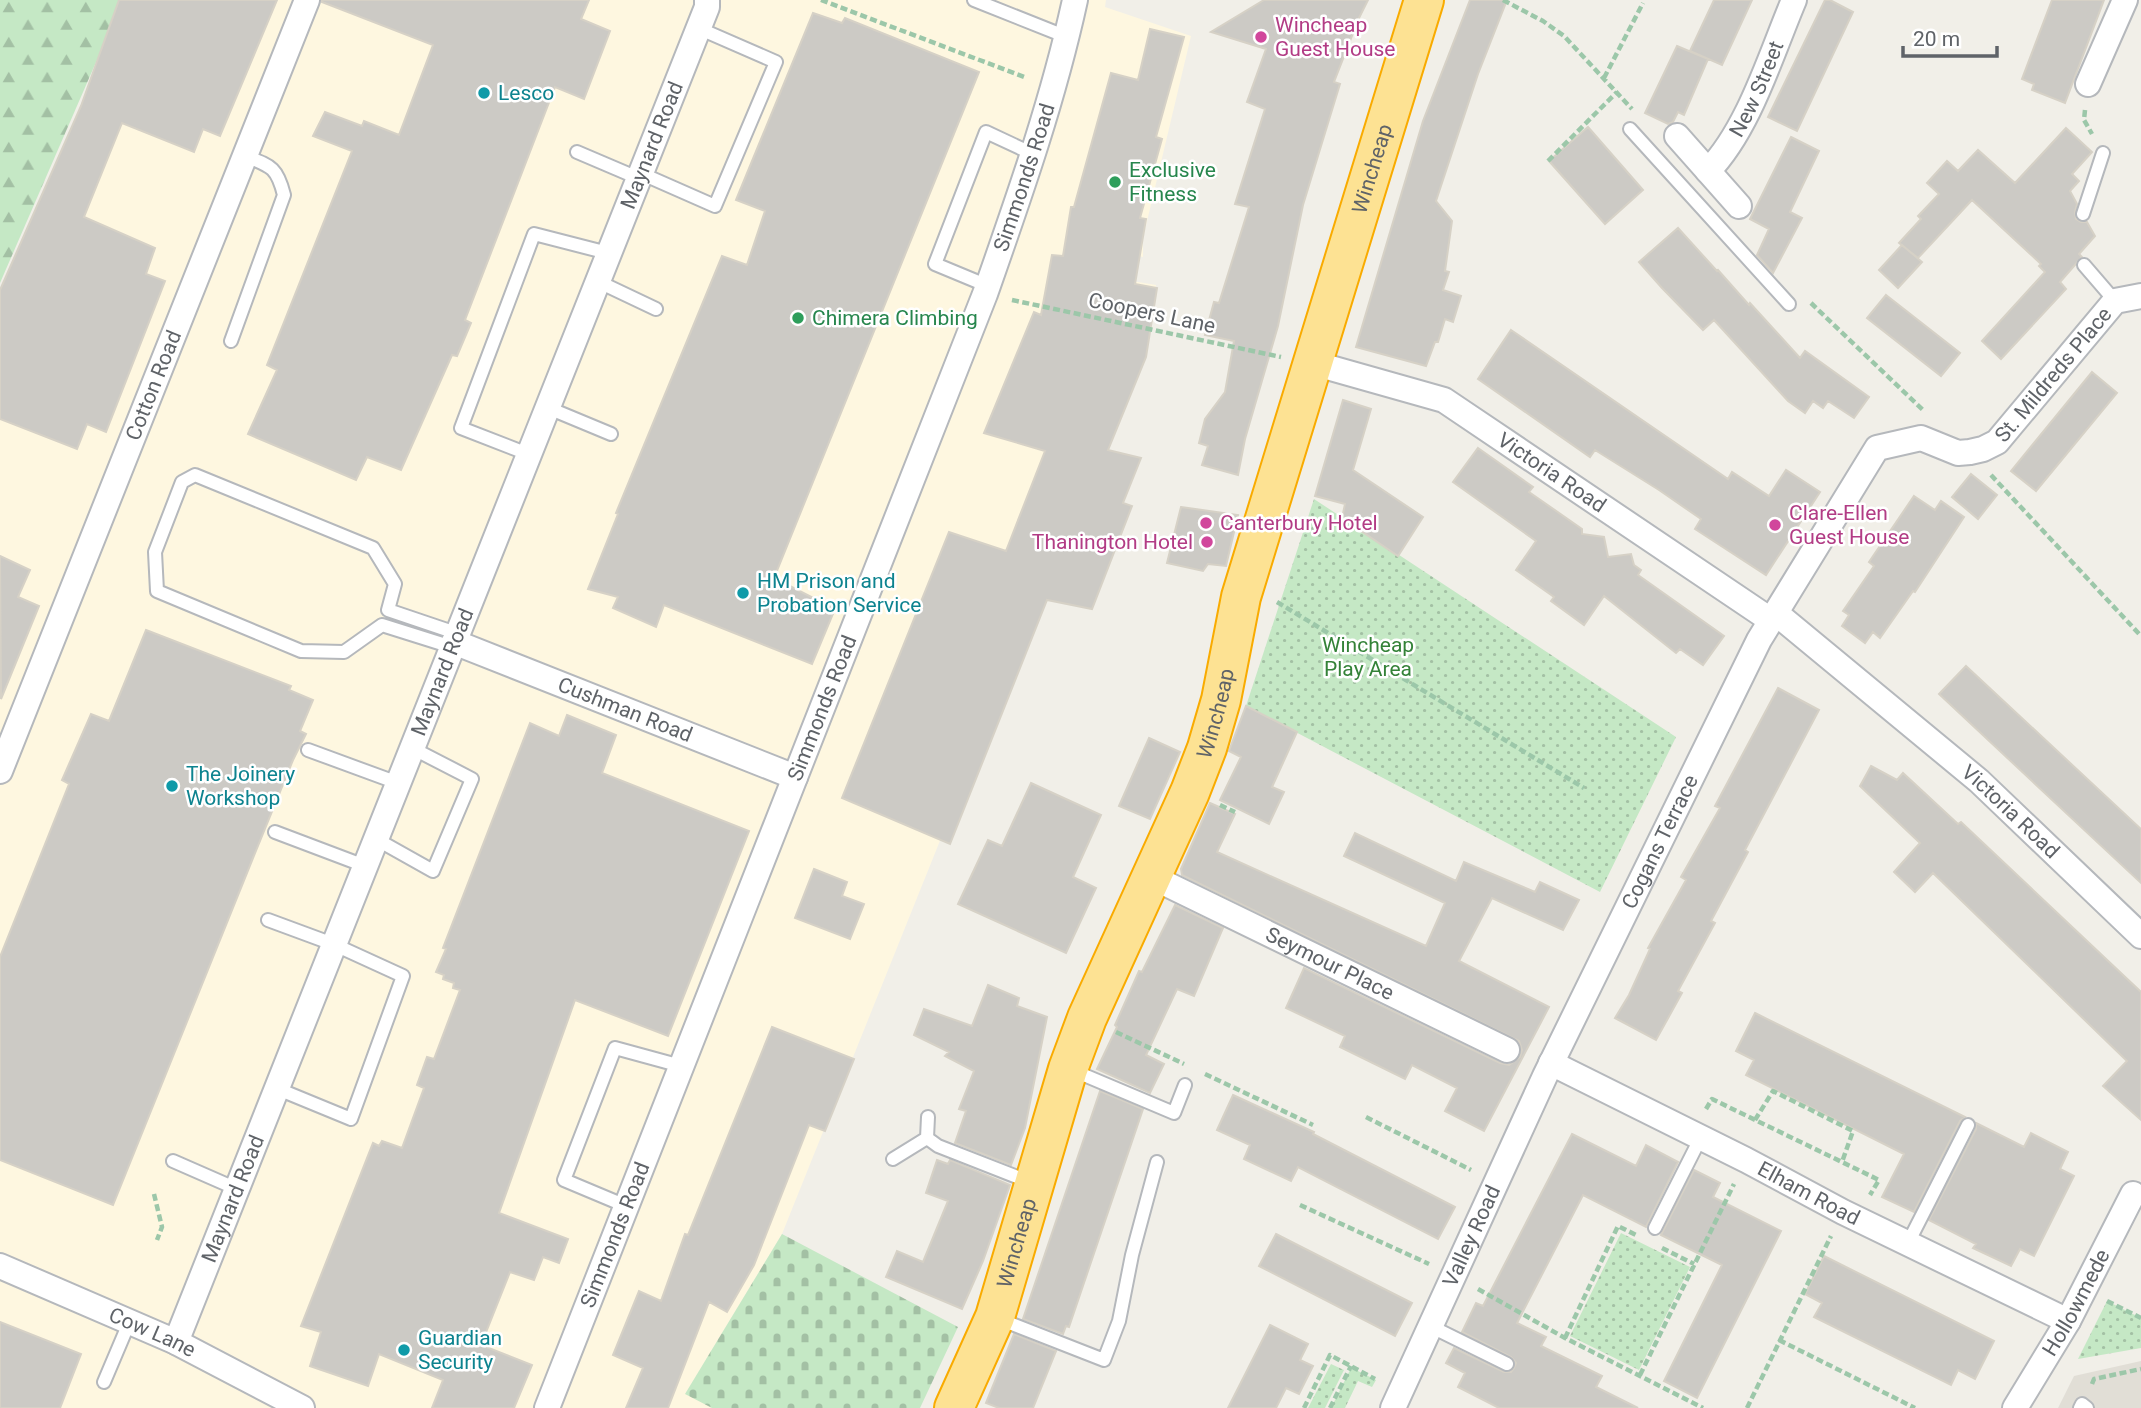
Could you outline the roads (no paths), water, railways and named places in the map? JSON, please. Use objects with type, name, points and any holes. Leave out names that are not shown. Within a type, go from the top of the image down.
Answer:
[{"type":"highway","name":"Wincheap","points":[[954,1408],[995,1317],[1068,1069],[1087,1018],[1190,792],[1207,748],[1221,700],[1241,597],[1424,0]]},
{"type":"street","name":"Cotton Road","points":[[0,771],[307,0]]},
{"type":"street","name":"Maynard Road","points":[[176,1342],[707,7],[707,0]]},
{"type":"street","name":"Simmonds Road","points":[[547,1408],[986,290],[1033,154],[1075,0]]},
{"type":"street","name":"New Street","points":[[1708,171],[1724,155],[1746,114],[1794,0]]},
{"type":"street","points":[[2088,84],[2125,0]]},
{"type":"street","points":[[1677,135],[1739,206]]},
{"type":"street","name":"St. Mildreds Place","points":[[1774,617],[1877,448],[1921,438],[1958,453],[1983,449],[1997,442],[2115,301],[2141,296]]},
{"type":"street","name":"Victoria Road","points":[[1313,363],[1444,400],[1774,617],[1979,781],[2141,936]]},
{"type":"street","name":"Cogans Terrace","points":[[1551,1063],[1753,652],[1774,617]]},
{"type":"street","name":"Cushman Road","points":[[454,641],[795,777]]},
{"type":"street","name":"Seymour Place","points":[[1150,876],[1507,1050]]},
{"type":"street","name":"Elham Road","points":[[1551,1063],[1850,1215],[2068,1321]]},
{"type":"street","name":"Valley Road","points":[[1397,1400],[1551,1063]]},
{"type":"street","name":"Hollowmede","points":[[2015,1408],[2068,1321],[2133,1194]]},
{"type":"street","name":"Cow Lane","points":[[0,1266],[176,1342],[302,1408]]},
{"type":"lane","points":[[974,0],[1067,37]]},
{"type":"lane","points":[[577,152],[715,206],[776,62],[698,28]]},
{"type":"lane","points":[[1630,129],[1789,304]]},
{"type":"lane","points":[[986,290],[935,264],[986,132],[1033,154]]},
{"type":"lane","points":[[2083,214],[2103,153]]},
{"type":"lane","points":[[231,341],[284,195],[279,175],[269,165],[245,156]]},
{"type":"lane","points":[[1688,191],[1708,171]]},
{"type":"lane","points":[[528,454],[461,428],[534,234],[608,253]]},
{"type":"lane","points":[[2084,265],[2115,301]]},
{"type":"lane","points":[[597,281],[656,309]]},
{"type":"lane","points":[[546,407],[611,434]]},
{"type":"lane","points":[[195,475],[373,548],[395,584],[388,610],[432,624],[454,641],[382,625],[344,652],[301,651],[157,591],[155,552],[182,482],[195,475]]},
{"type":"lane","points":[[376,839],[433,871],[472,779],[412,748]]},
{"type":"lane","points":[[308,750],[398,783]]},
{"type":"lane","points":[[275,832],[366,866]]},
{"type":"lane","points":[[268,919],[404,975],[351,1118],[278,1089]]},
{"type":"lane","points":[[626,1206],[564,1180],[615,1048],[681,1066]]},
{"type":"lane","points":[[1068,1069],[1174,1113],[1185,1085]]},
{"type":"lane","points":[[927,1138],[928,1118]]},
{"type":"lane","points":[[1908,1243],[1968,1125]]},
{"type":"lane","points":[[1655,1228],[1697,1137]]},
{"type":"lane","points":[[927,1138],[938,1146],[1035,1184]]},
{"type":"lane","points":[[893,1158],[927,1138]]},
{"type":"lane","points":[[173,1161],[237,1189]]},
{"type":"lane","points":[[995,1317],[1104,1360],[1119,1321],[1132,1255],[1157,1162]]},
{"type":"lane","points":[[104,1382],[129,1323]]},
{"type":"lane","points":[[1432,1327],[1507,1364]]},
{"type":"place","name":"Wincheap Guest House","points":[[1261,37]]},
{"type":"place","name":"Lesco","points":[[484,93]]},
{"type":"place","name":"Exclusive Fitness","points":[[1115,182]]},
{"type":"place","name":"Chimera Climbing","points":[[798,318]]},
{"type":"place","name":"Canterbury Hotel","points":[[1206,523]]},
{"type":"place","name":"Clare-Ellen Guest House","points":[[1775,525]]},
{"type":"place","name":"Thanington Hotel","points":[[1207,542]]},
{"type":"place","name":"HM Prison and Probation Service","points":[[743,593]]},
{"type":"place","name":"The Joinery Workshop","points":[[172,786]]},
{"type":"place","name":"Guardian Security","points":[[404,1350]]},
{"type":"park label","name":"Wincheap Play Area","points":[[1368,657]]}]
